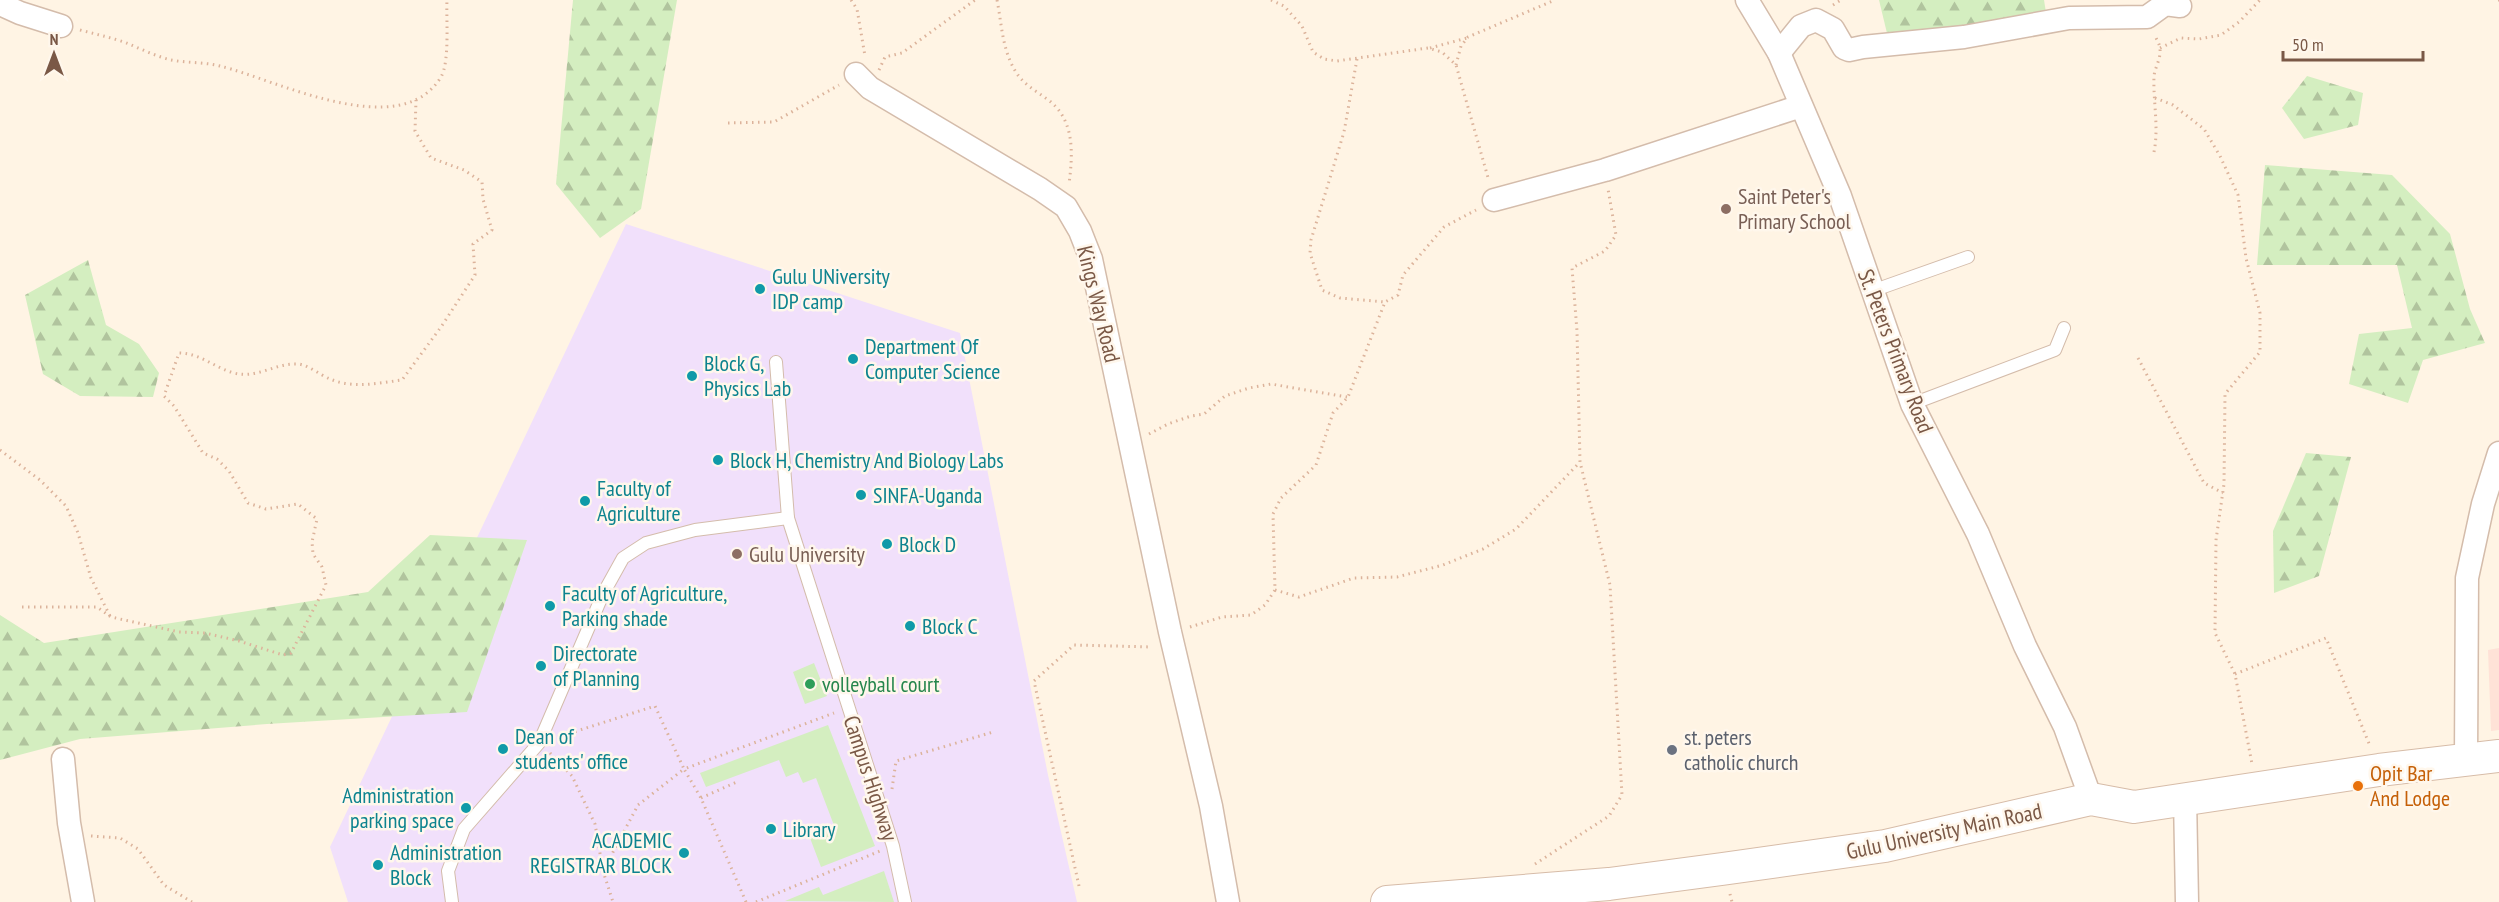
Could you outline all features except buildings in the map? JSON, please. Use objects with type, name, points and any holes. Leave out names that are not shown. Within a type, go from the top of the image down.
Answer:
[{"type":"street","name":"St. Peters Primary Road","points":[[1748,0],[1779,53],[1840,196],[1912,404],[1978,534],[2025,646],[2065,727],[2091,799]]},
{"type":"street","points":[[0,3],[20,13],[61,26]]},
{"type":"street","points":[[1779,53],[1801,26],[1816,20],[1833,29],[1844,48],[1849,50],[1964,37],[2069,18],[2147,17],[2165,4],[2180,6]]},
{"type":"street","name":"Kings Way Road","points":[[863,81],[1040,189],[1066,207],[1080,231],[1091,259],[1210,806],[1228,902]]},
{"type":"street","points":[[1494,200],[1605,170],[1801,106]]},
{"type":"street","points":[[2466,758],[2467,578],[2483,504],[2499,453]]},
{"type":"street","name":"Gulu University Main Road","points":[[1407,901],[1609,884],[1885,846],[2091,799],[2134,807],[2185,797],[2466,758],[2499,756]]},
{"type":"street","points":[[63,759],[71,834],[83,902]]},
{"type":"street","points":[[2185,797],[2187,902]]},
{"type":"lane","points":[[1872,291],[1968,257]]},
{"type":"lane","points":[[1912,404],[2055,350],[2064,328]]},
{"type":"lane","name":"Campus Highway","points":[[776,362],[788,518],[893,846],[905,902]]},
{"type":"lane","points":[[452,902],[448,871],[464,829],[540,743],[603,594],[623,558],[646,543],[695,530],[788,518]]},
{"type":"path","points":[[61,26],[102,35],[170,60],[218,66],[341,104],[364,107],[416,100],[429,91],[442,75],[446,57],[447,0]]},
{"type":"path","points":[[851,0],[857,9],[863,81]]},
{"type":"path","points":[[728,123],[774,122],[816,100],[863,81],[885,57],[902,53],[975,0]]},
{"type":"path","points":[[997,0],[1002,37],[1008,57],[1017,73],[1025,83],[1060,110],[1066,120],[1071,165],[1066,207]]},
{"type":"path","points":[[1271,0],[1284,6],[1302,26],[1313,52],[1324,59],[1337,62],[1428,48],[1468,37],[1555,0]]},
{"type":"path","points":[[2160,48],[2181,38],[2199,39],[2221,35],[2246,16],[2260,0]]},
{"type":"path","points":[[2147,17],[2160,48],[2154,74],[2157,134],[2154,152]]},
{"type":"path","points":[[1357,58],[1344,132],[1311,240],[1310,253],[1322,290],[1340,298],[1385,302],[1398,295],[1403,274],[1444,227],[1494,200],[1456,64],[1461,46],[1468,37]]},
{"type":"path","points":[[1428,48],[1442,52],[1456,64]]},
{"type":"path","points":[[2155,98],[2173,105],[2204,129],[2220,156],[2238,195],[2246,258],[2260,313],[2260,352],[2225,394],[2223,493],[2216,540],[2216,633],[2235,674],[2256,788]]},
{"type":"path","points":[[22,606],[87,606],[97,608],[111,617],[179,632],[205,633],[239,641],[283,656],[291,653],[326,585],[322,567],[313,554],[312,542],[317,519],[298,504],[266,509],[248,503],[229,471],[217,459],[204,453],[174,406],[164,396],[179,353],[191,353],[236,374],[258,374],[280,366],[299,363],[333,380],[365,386],[402,380],[475,275],[473,244],[492,230],[483,199],[482,182],[464,170],[431,158],[415,130],[416,100]]},
{"type":"path","points":[[1534,864],[1609,816],[1622,795],[1610,585],[1580,462],[1577,331],[1572,268],[1605,251],[1616,235],[1605,170]]},
{"type":"path","points":[[1079,886],[1034,681],[1074,645],[1173,640],[1222,617],[1251,615],[1265,605],[1275,590],[1274,514],[1281,498],[1316,465],[1333,413],[1348,397],[1385,302]]},
{"type":"path","points":[[2138,358],[2204,483],[2223,493]]},
{"type":"path","points":[[1131,444],[1168,424],[1204,414],[1225,396],[1249,388],[1271,384],[1348,397]]},
{"type":"path","points":[[0,450],[40,480],[66,506],[78,533],[91,578],[111,617]]},
{"type":"path","points":[[1275,590],[1299,597],[1354,578],[1397,577],[1443,565],[1483,549],[1516,529],[1580,462]]},
{"type":"path","points":[[2235,674],[2326,638],[2379,770]]},
{"type":"path","points":[[612,902],[603,871],[595,824],[572,776],[540,743],[655,706],[684,769],[701,798],[746,902]]},
{"type":"path","points":[[603,871],[638,805],[684,769],[848,707]]},
{"type":"path","points":[[886,825],[896,761],[993,732]]},
{"type":"path","points":[[701,798],[739,782]]},
{"type":"path","points":[[71,834],[120,838],[138,849],[164,885],[192,902]]},
{"type":"path","points":[[756,902],[893,846]]},
{"type":"shaded area","name":"Gulu University","points":[[626,224],[960,333],[1048,775],[1077,902],[348,902],[330,847]]},
{"type":"shaded area","points":[[2499,648],[2499,730],[2491,731],[2488,650]]},
{"type":"green space","points":[[573,0],[677,0],[641,209],[600,238],[556,184]]},
{"type":"green space","points":[[1879,0],[2044,0],[2049,32],[1892,54]]},
{"type":"green space","points":[[2307,76],[2363,93],[2358,125],[2304,139],[2282,108]]},
{"type":"green space","points":[[2265,165],[2392,175],[2450,234],[2470,309],[2485,343],[2423,360],[2408,403],[2349,384],[2359,334],[2412,328],[2397,265],[2257,265]]},
{"type":"green space","points":[[88,260],[106,325],[139,344],[159,373],[153,397],[80,396],[43,374],[25,295]]},
{"type":"green space","points":[[2306,453],[2351,457],[2319,576],[2274,593],[2273,531]]},
{"type":"green space","points":[[430,535],[527,540],[467,712],[267,724],[80,739],[0,760],[0,615],[44,643],[368,592]]},
{"type":"green space","name":"volleyball court","points":[[814,663],[827,696],[805,704],[793,672]]},
{"type":"green space","points":[[828,725],[875,846],[821,867],[810,838],[835,828],[816,778],[803,783],[798,772],[786,777],[779,760],[706,787],[700,773]]},
{"type":"green space","points":[[884,871],[894,902],[785,901],[819,887],[823,895]]},
{"type":"place","name":"Saint Peter's Primary School","points":[[1726,209]]},
{"type":"place","name":"Gulu UNiversity IDP camp","points":[[760,289]]},
{"type":"place","name":"Department Of Computer Science","points":[[853,359]]},
{"type":"place","name":"Block G, Physics Lab","points":[[692,376]]},
{"type":"place","name":"Block H, Chemistry And Biology Labs","points":[[718,460]]},
{"type":"place","name":"SINFA-Uganda","points":[[861,495]]},
{"type":"place","name":"Faculty of Agriculture","points":[[585,501]]},
{"type":"place","name":"Block D","points":[[887,544]]},
{"type":"place","name":"Gulu University","points":[[737,554]]},
{"type":"place","name":"Faculty of Agriculture, Parking shade","points":[[550,606]]},
{"type":"place","name":"Block C","points":[[910,626]]},
{"type":"place","name":"Directorate of Planning","points":[[541,666]]},
{"type":"place","name":"volleyball court","points":[[810,684]]},
{"type":"place","name":"Dean of students' office","points":[[503,749]]},
{"type":"place","name":"st. peters catholic church","points":[[1672,750]]},
{"type":"place","name":"Opit Bar And Lodge","points":[[2358,786]]},
{"type":"place","name":"Administration parking space","points":[[466,808]]},
{"type":"place","name":"Library","points":[[771,829]]},
{"type":"place","name":"ACADEMIC REGISTRAR BLOCK","points":[[684,853]]},
{"type":"place","name":"Administration Block","points":[[378,865]]}]
